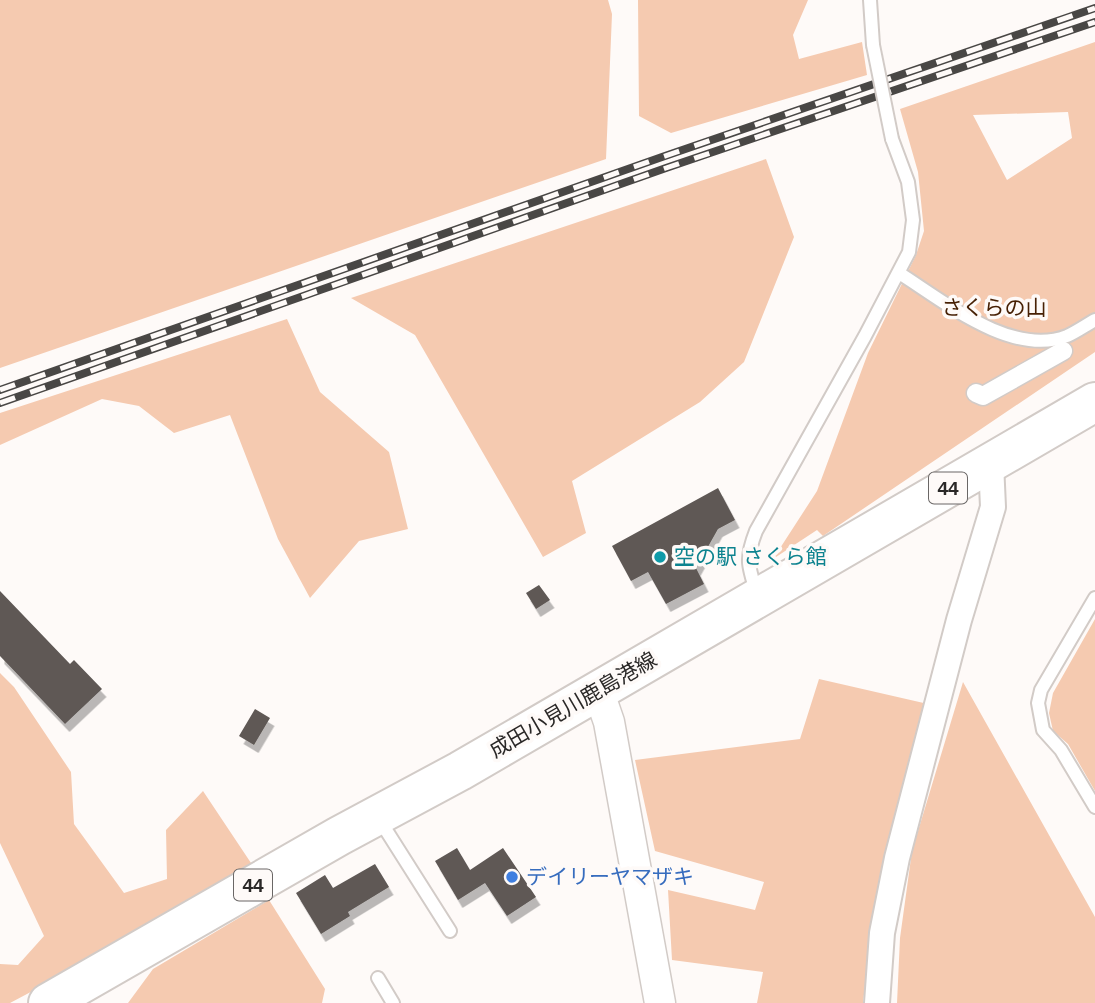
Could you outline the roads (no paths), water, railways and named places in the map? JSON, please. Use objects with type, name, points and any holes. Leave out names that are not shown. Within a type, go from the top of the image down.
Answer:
[{"type":"main road","name":"成田小見川鹿島港線","points":[[48,1003],[460,771],[1095,402]]},
{"type":"street","points":[[976,393],[983,396],[996,391],[1063,351]]},
{"type":"street","points":[[877,1003],[882,933],[897,858],[959,620],[993,507],[991,463]]},
{"type":"street","points":[[598,690],[609,722],[660,1003]]},
{"type":"lane","points":[[758,597],[749,571],[748,552],[756,531],[909,252],[913,220],[908,182],[892,139],[873,45],[870,0]]},
{"type":"lane","points":[[899,273],[979,323],[1007,336],[1026,340],[1051,340],[1066,336],[1095,320]]},
{"type":"lane","points":[[1095,598],[1041,690],[1038,703],[1043,730],[1061,750],[1095,807]]},
{"type":"lane","points":[[377,816],[450,931]]},
{"type":"lane","points":[[378,978],[393,1003]]},
{"type":"railway","points":[[0,390],[1095,8]]},
{"type":"railway","points":[[0,403],[666,168],[1095,22]]},
{"type":"place","name":"空の駅 さくら館","points":[[660,557]]},
{"type":"place","name":"デイリーヤマザキ","points":[[512,877]]},
{"type":"park label","name":"さくらの山","points":[[994,308]]}]
